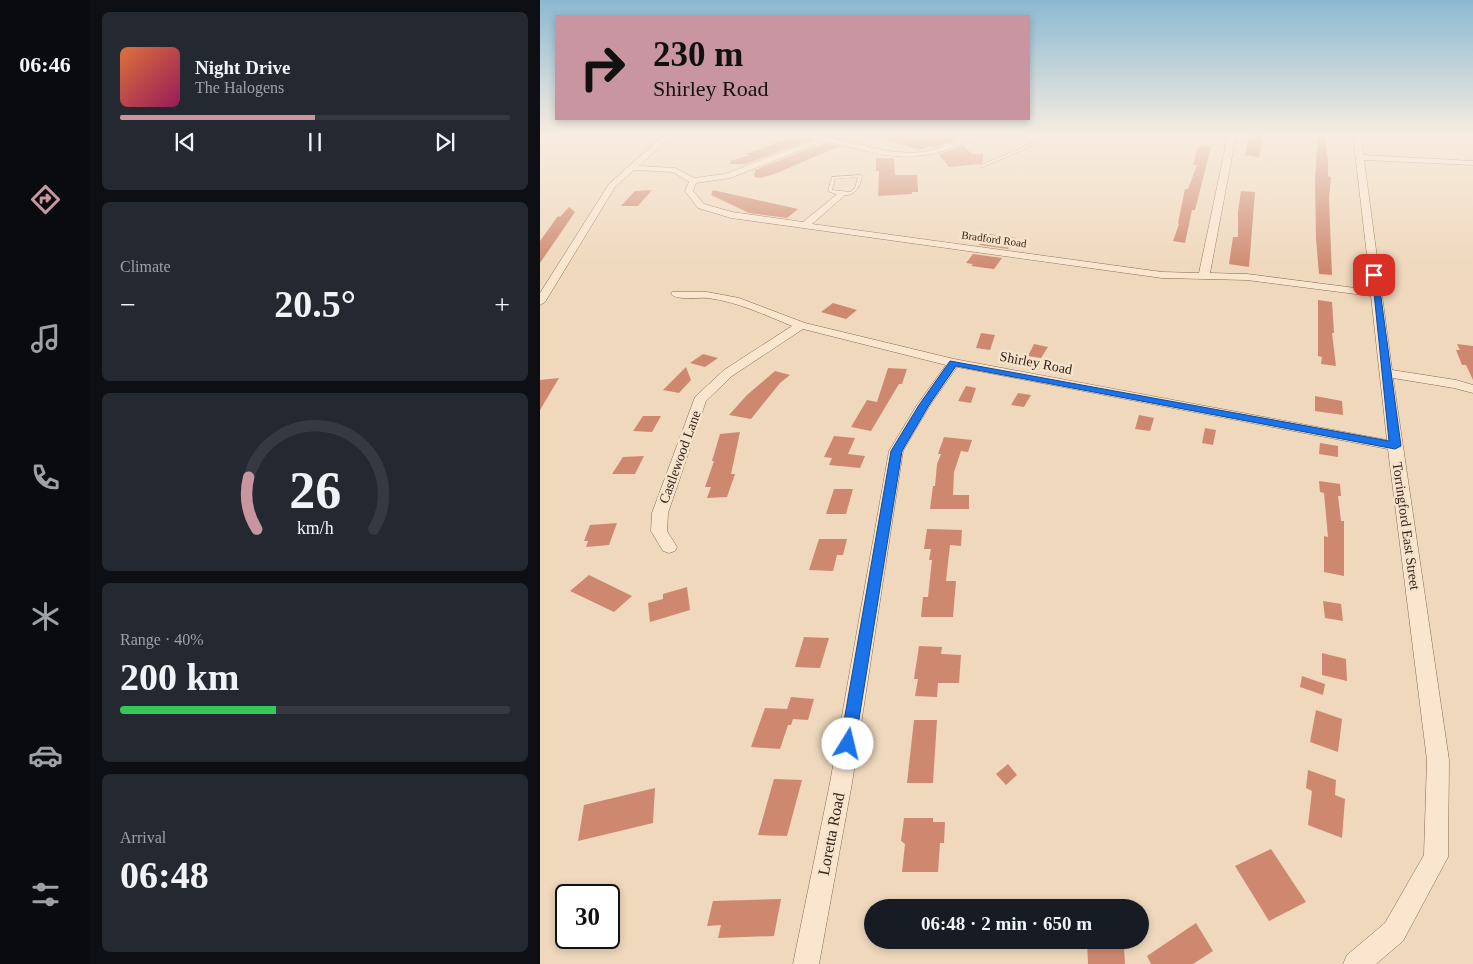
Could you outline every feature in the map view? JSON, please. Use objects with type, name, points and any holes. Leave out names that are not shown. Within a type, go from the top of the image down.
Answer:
[{"type":"street","points":[[540,302],[612,186],[619,180]]},
{"type":"street","points":[[693,181],[700,180]]},
{"type":"street","points":[[1204,276],[1223,180]]},
{"type":"street","name":"Torringford East Street","points":[[1356,964],[1394,932],[1436,858],[1438,760],[1395,446],[1388,373],[1363,180]]},
{"type":"street","name":"Bradford Road","points":[[693,181],[689,191],[701,206],[731,215],[1162,275],[1246,277],[1377,294]]},
{"type":"street","points":[[805,225],[841,194]]},
{"type":"street","name":"Shirley Road","points":[[675,294],[707,295],[739,301],[801,325],[954,363],[1395,446]]},
{"type":"street","name":"Castlewood Lane","points":[[669,547],[660,531],[660,513],[700,400],[728,373],[801,325]]},
{"type":"street","name":"Loretta Road","points":[[806,964],[841,783],[896,451],[924,405],[954,363]]},
{"type":"street","points":[[1388,373],[1456,384],[1473,389]]},
{"type":"lane","points":[[833,180],[830,191],[841,194],[854,192],[858,189],[859,180]]},
{"type":"building","points":[[879,180],[917,180],[918,192],[878,196]]},
{"type":"building","points":[[1191,180],[1203,180],[1195,210],[1192,210],[1185,243],[1173,241],[1179,224],[1185,189],[1188,189]]},
{"type":"building","points":[[1315,180],[1331,180],[1329,199],[1332,275],[1319,274],[1316,239]]},
{"type":"building","points":[[652,190],[638,206],[621,206],[635,191]]},
{"type":"building","points":[[713,190],[798,209],[787,218],[749,213],[711,195]]},
{"type":"building","points":[[1241,191],[1255,192],[1249,267],[1229,264],[1233,237],[1238,237],[1238,212]]},
{"type":"building","points":[[569,207],[575,212],[540,263],[540,241],[558,216],[560,217]]},
{"type":"building","points":[[988,234],[1016,238],[1008,249],[979,245]]},
{"type":"building","points":[[973,254],[1002,258],[994,269],[971,266],[973,264],[966,263]]},
{"type":"building","points":[[1318,300],[1332,302],[1334,333],[1332,333],[1336,366],[1321,364],[1322,357],[1318,356]]},
{"type":"building","points":[[833,303],[857,310],[846,319],[821,312]]},
{"type":"building","points":[[981,333],[995,335],[990,350],[976,348]]},
{"type":"building","points":[[1034,344],[1048,347],[1041,358],[1028,356]]},
{"type":"building","points":[[1457,344],[1473,346],[1473,380],[1466,365],[1462,365],[1456,350],[1460,350]]},
{"type":"building","points":[[703,354],[718,358],[705,367],[690,363]]},
{"type":"building","points":[[686,367],[691,380],[679,393],[663,390]]},
{"type":"building","points":[[888,368],[907,369],[902,384],[899,384],[871,431],[851,427],[867,400],[877,402]]},
{"type":"building","points":[[775,371],[790,375],[780,383],[751,419],[729,415],[747,395]]},
{"type":"building","points":[[559,378],[540,410],[540,380]]},
{"type":"building","points":[[966,386],[976,388],[971,403],[958,401]]},
{"type":"building","points":[[1018,393],[1031,395],[1024,407],[1011,405]]},
{"type":"building","points":[[1315,396],[1342,401],[1343,415],[1315,411]]},
{"type":"building","points":[[1139,415],[1154,418],[1150,431],[1135,429]]},
{"type":"building","points":[[643,416],[661,416],[652,432],[633,431]]},
{"type":"building","points":[[1205,428],[1216,430],[1213,445],[1202,443]]},
{"type":"building","points":[[740,432],[731,474],[735,474],[727,497],[707,498],[711,487],[705,487],[714,461],[712,461],[720,434]]},
{"type":"building","points":[[834,436],[855,438],[848,454],[865,456],[860,468],[829,465],[832,458],[824,457]]},
{"type":"building","points":[[944,437],[972,440],[968,452],[961,451],[954,472],[953,495],[969,495],[969,509],[930,509],[937,464],[941,454],[938,454]]},
{"type":"building","points":[[1320,443],[1338,446],[1338,457],[1319,454]]},
{"type":"building","points":[[644,456],[635,474],[612,474],[623,457]]},
{"type":"building","points":[[1319,481],[1340,484],[1341,496],[1338,496],[1341,521],[1344,521],[1344,576],[1324,572],[1324,536],[1328,537],[1324,493],[1320,492]]},
{"type":"building","points":[[834,489],[853,489],[846,514],[826,514]]},
{"type":"building","points":[[617,523],[609,545],[586,547],[588,541],[584,541],[590,525]]},
{"type":"building","points":[[927,529],[962,530],[961,546],[950,545],[946,581],[956,581],[953,617],[921,617],[923,597],[928,597],[932,560],[929,560],[931,549],[924,549]]},
{"type":"building","points":[[819,539],[847,539],[843,555],[837,555],[833,571],[809,570]]},
{"type":"building","points":[[589,575],[632,596],[614,612],[570,591]]},
{"type":"building","points":[[687,587],[690,610],[650,622],[648,603],[663,599],[663,594]]},
{"type":"building","points":[[1323,601],[1341,604],[1343,621],[1325,618]]},
{"type":"building","points":[[804,637],[829,638],[820,668],[795,667]]},
{"type":"building","points":[[919,646],[942,647],[941,654],[961,655],[959,683],[938,683],[937,697],[915,696],[918,679],[914,679]]},
{"type":"building","points":[[1322,653],[1346,659],[1347,681],[1322,675]]},
{"type":"building","points":[[1302,676],[1325,684],[1323,695],[1300,687]]},
{"type":"building","points":[[791,697],[814,699],[808,720],[793,719],[791,725],[788,725],[780,749],[751,747],[765,708],[787,709]]},
{"type":"building","points":[[1316,710],[1342,719],[1338,752],[1310,742]]},
{"type":"building","points":[[914,720],[937,720],[933,783],[907,783]]},
{"type":"building","points":[[1008,764],[1017,775],[1006,785],[996,774]]},
{"type":"building","points":[[1308,770],[1336,780],[1335,795],[1345,799],[1342,838],[1308,825],[1312,791],[1306,788]]},
{"type":"building","points":[[774,779],[802,780],[787,836],[758,835]]},
{"type":"building","points":[[655,788],[653,823],[578,841],[584,805]]},
{"type":"building","points":[[904,818],[933,818],[933,822],[945,822],[944,843],[940,843],[938,872],[902,872],[905,844],[901,841]]},
{"type":"building","points":[[1271,849],[1306,902],[1269,921],[1235,866]]},
{"type":"building","points":[[781,899],[774,936],[718,938],[721,925],[707,926],[713,901]]},
{"type":"building","points":[[1196,923],[1213,951],[1193,964],[1151,964],[1147,956]]},
{"type":"building","points":[[1087,949],[1124,949],[1125,964],[1088,964]]},
{"type":"route","points":[[848,744],[896,451],[924,405],[954,363],[1395,446],[1388,373],[1374,275]]}]
